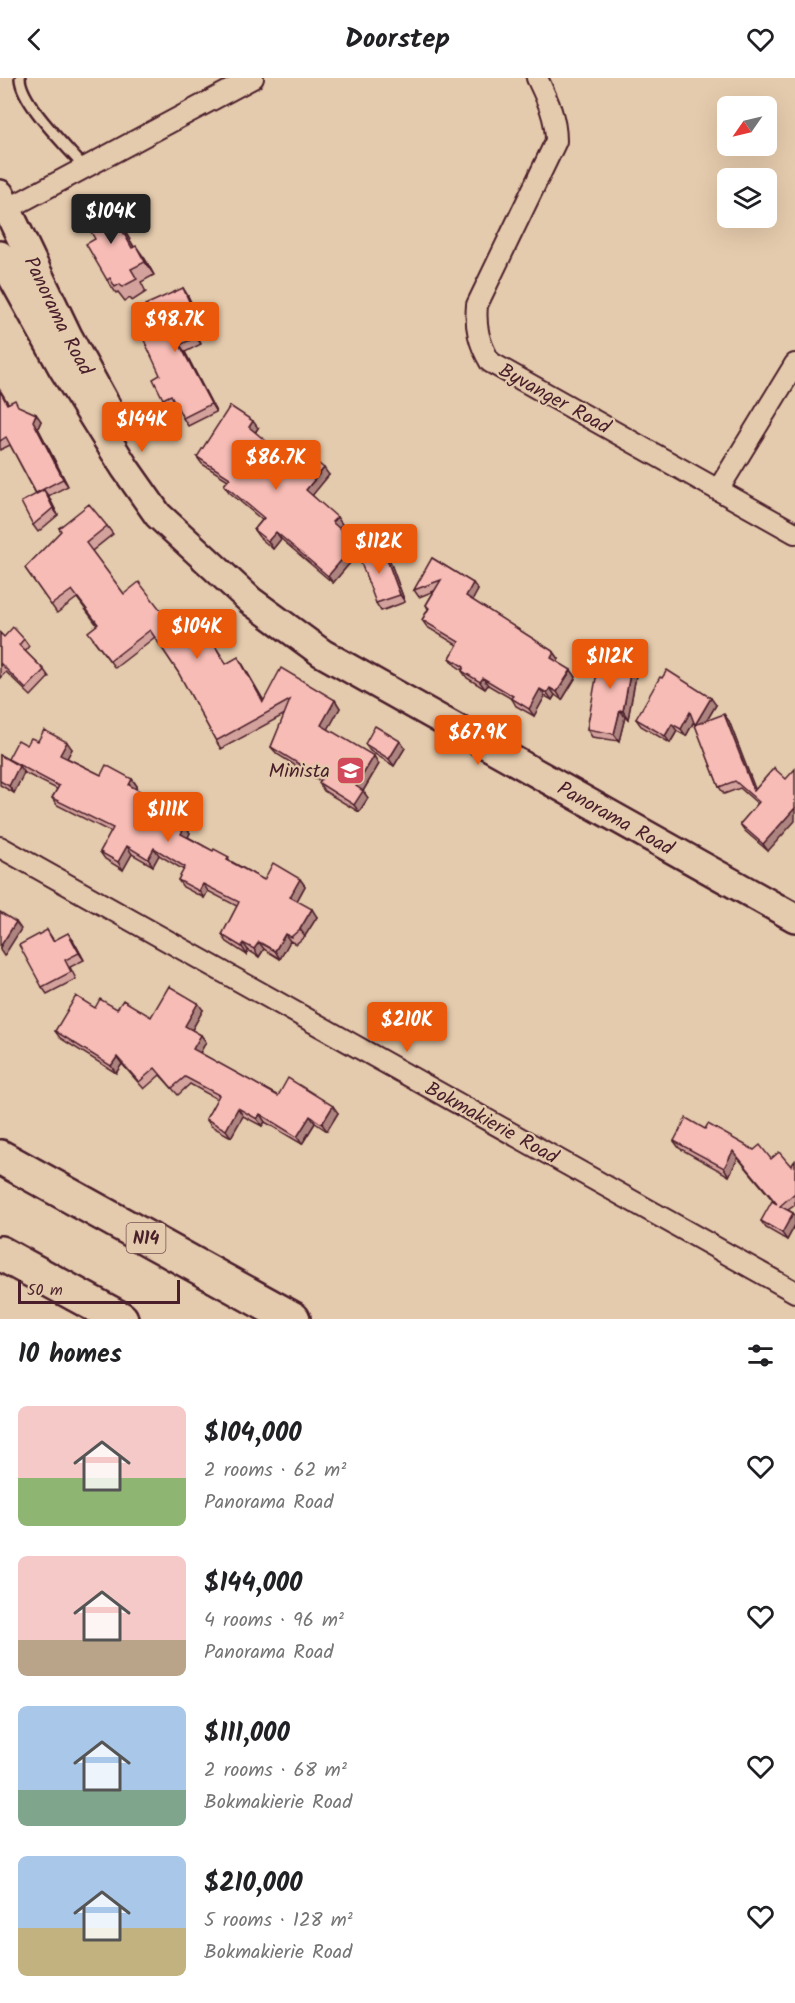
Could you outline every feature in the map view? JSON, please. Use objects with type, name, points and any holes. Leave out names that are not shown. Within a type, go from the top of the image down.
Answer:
[{"type":"highway","name":"N14","points":[[0,1157],[293,1319]]},
{"type":"highway","points":[[0,1253],[121,1319]]},
{"type":"street","points":[[2,205],[84,167],[253,78]]},
{"type":"street","name":"Byvanger Road","points":[[537,78],[548,99],[556,124],[556,141],[477,305],[479,342],[490,362],[795,533]]},
{"type":"street","name":"Panorama Road","points":[[2,205],[68,336],[135,459],[203,555]]},
{"type":"street","name":"Panorama Road","points":[[0,255],[62,367],[125,468],[158,515],[252,601],[322,653],[795,918]]},
{"type":"street","points":[[718,490],[795,364]]},
{"type":"street","name":"Bokmakierie Road","points":[[0,847],[795,1292]]},
{"type":"lane","points":[[20,78],[20,87],[31,105],[84,167]]},
{"type":"building","points":[[104,198],[132,248],[136,246],[145,262],[131,269],[137,279],[122,287],[120,284],[115,287],[110,278],[107,280],[86,244],[95,239],[79,211]]},
{"type":"building","points":[[183,288],[194,312],[186,316],[196,337],[180,345],[211,404],[183,418],[171,395],[163,399],[153,379],[160,375],[143,338],[157,332],[145,305]]},
{"type":"building","points":[[0,391],[7,404],[15,400],[18,406],[36,414],[33,421],[63,479],[36,493],[6,437],[0,441]]},
{"type":"building","points":[[230,406],[253,421],[249,427],[300,469],[309,456],[324,468],[306,490],[337,517],[332,522],[356,543],[328,576],[276,532],[268,541],[254,530],[264,518],[224,485],[230,478],[197,457]]},
{"type":"building","points":[[44,490],[53,508],[33,525],[21,502]]},
{"type":"building","points":[[89,504],[107,526],[86,543],[124,594],[139,582],[169,621],[179,615],[196,643],[208,635],[226,664],[238,657],[263,702],[281,668],[335,700],[321,725],[374,756],[356,786],[363,791],[354,805],[319,783],[322,778],[271,747],[290,700],[216,741],[178,672],[150,630],[110,661],[88,632],[98,624],[72,590],[51,605],[25,568],[61,531],[59,528]]},
{"type":"building","points":[[382,546],[400,595],[376,603],[358,555]]},
{"type":"building","points":[[432,558],[473,583],[466,596],[554,652],[551,658],[571,670],[557,692],[550,688],[547,693],[540,689],[529,709],[511,698],[513,696],[483,678],[480,682],[462,671],[464,667],[450,658],[459,642],[422,620],[429,608],[426,605],[441,580],[414,590]]},
{"type":"building","points":[[13,627],[24,639],[19,645],[44,670],[26,689],[1,664],[0,666],[0,633],[4,637]]},
{"type":"building","points":[[604,648],[634,653],[623,711],[620,710],[614,734],[587,729],[599,661],[602,661]]},
{"type":"building","points":[[667,670],[711,698],[695,725],[690,712],[681,729],[672,724],[665,736],[636,719],[660,677],[662,678]]},
{"type":"building","points":[[724,714],[754,791],[774,768],[786,779],[795,769],[795,808],[763,844],[740,824],[759,802],[735,781],[719,787],[695,725]]},
{"type":"building","points":[[375,726],[400,741],[389,759],[365,744]]},
{"type":"building","points":[[44,730],[67,742],[60,755],[101,775],[106,765],[132,779],[129,785],[166,806],[163,813],[185,826],[181,834],[229,857],[227,860],[264,880],[273,863],[300,879],[290,897],[312,909],[300,929],[291,937],[285,934],[275,951],[259,942],[254,949],[243,943],[242,947],[222,935],[239,902],[203,884],[199,891],[178,880],[185,867],[154,848],[148,859],[127,846],[118,862],[100,852],[113,828],[52,798],[59,786],[8,759],[18,740],[27,745],[31,738],[38,741]]},
{"type":"building","points":[[0,755],[19,766],[9,786],[0,781]]},
{"type":"building","points":[[0,912],[16,922],[0,947]]},
{"type":"building","points":[[47,930],[53,941],[68,933],[79,953],[65,960],[71,972],[42,987],[19,945]]},
{"type":"building","points":[[169,986],[198,1003],[185,1026],[201,1035],[193,1049],[278,1096],[288,1078],[333,1106],[322,1124],[310,1116],[297,1137],[260,1114],[257,1119],[238,1108],[226,1130],[206,1119],[219,1095],[185,1077],[172,1088],[155,1068],[139,1082],[117,1057],[111,1066],[55,1031],[76,996],[95,1008],[100,999],[117,1009],[123,1000],[151,1017]]},
{"type":"building","points":[[686,1118],[705,1129],[708,1124],[754,1150],[760,1145],[771,1159],[779,1152],[791,1166],[795,1161],[795,1193],[780,1206],[793,1213],[782,1233],[761,1221],[772,1201],[777,1204],[733,1151],[724,1168],[674,1141]]},
{"type":"place","name":"Minista","points":[[351,770]]}]
